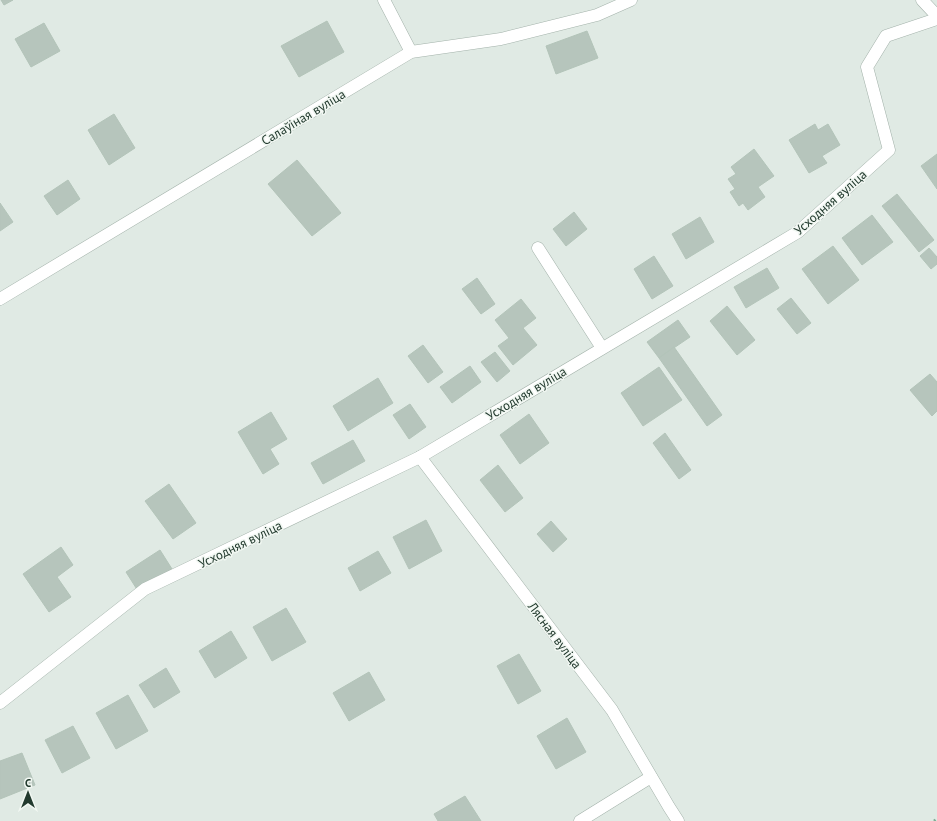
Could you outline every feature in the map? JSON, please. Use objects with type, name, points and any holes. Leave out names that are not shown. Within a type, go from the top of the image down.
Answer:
[{"type":"street","points":[[384,0],[411,52]]},
{"type":"street","name":"Салаўіная вуліца","points":[[0,299],[411,52],[501,39],[597,15],[632,0]]},
{"type":"street","points":[[922,0],[937,16]]},
{"type":"street","name":"Усходняя вуліца","points":[[0,703],[145,589],[420,457],[798,232],[889,150],[867,67],[886,36],[937,19]]},
{"type":"street","points":[[538,248],[602,348]]},
{"type":"street","name":"Лясная вуліца","points":[[420,457],[612,710],[678,821]]},
{"type":"street","points":[[580,821],[651,777]]},
{"type":"path","points":[[934,821],[937,818]]},
{"type":"building","points":[[1,0],[13,0],[4,5]]},
{"type":"building","points":[[327,21],[344,52],[299,77],[281,46]]},
{"type":"building","points":[[44,23],[60,51],[31,67],[15,39]]},
{"type":"building","points":[[587,31],[598,58],[556,74],[546,46]]},
{"type":"building","points":[[114,114],[135,148],[109,165],[88,130]]},
{"type":"building","points":[[815,124],[818,130],[828,124],[840,145],[822,156],[827,163],[809,173],[789,140]]},
{"type":"building","points":[[754,149],[774,176],[758,187],[765,197],[748,210],[743,203],[739,206],[730,192],[735,189],[728,179],[736,174],[731,167]]},
{"type":"building","points":[[937,154],[937,189],[921,166]]},
{"type":"building","points":[[297,160],[341,213],[312,236],[268,184]]},
{"type":"building","points":[[68,180],[80,199],[57,215],[44,196]]},
{"type":"building","points":[[897,194],[934,240],[919,252],[882,206]]},
{"type":"building","points":[[0,203],[13,222],[0,231]]},
{"type":"building","points":[[574,212],[587,229],[566,246],[553,229]]},
{"type":"building","points":[[872,215],[893,242],[862,265],[842,238]]},
{"type":"building","points":[[700,217],[714,242],[686,259],[672,234]]},
{"type":"building","points":[[833,246],[859,280],[828,304],[802,269]]},
{"type":"building","points":[[929,248],[937,257],[937,264],[931,269],[920,256]]},
{"type":"building","points":[[654,256],[673,286],[652,299],[634,269]]},
{"type":"building","points":[[767,268],[779,288],[746,308],[734,287]]},
{"type":"building","points":[[477,278],[495,304],[481,314],[462,289]]},
{"type":"building","points":[[791,298],[811,323],[797,334],[777,309]]},
{"type":"building","points":[[521,299],[536,318],[523,328],[537,345],[513,365],[498,346],[509,338],[495,320]]},
{"type":"building","points":[[727,306],[755,340],[737,355],[710,321]]},
{"type":"building","points":[[678,320],[690,337],[659,358],[647,342]]},
{"type":"building","points":[[423,345],[443,372],[428,383],[408,356]]},
{"type":"building","points":[[674,347],[722,415],[707,426],[659,358]]},
{"type":"building","points":[[495,352],[510,371],[497,382],[481,362]]},
{"type":"building","points":[[470,366],[481,382],[452,403],[440,387]]},
{"type":"building","points":[[659,367],[682,400],[643,426],[621,393]]},
{"type":"building","points":[[930,374],[937,382],[937,411],[932,416],[910,390]]},
{"type":"building","points":[[378,378],[393,403],[348,431],[333,406]]},
{"type":"building","points":[[410,404],[426,427],[409,439],[393,415]]},
{"type":"building","points":[[271,412],[287,439],[270,449],[279,464],[263,474],[238,432]]},
{"type":"building","points":[[529,414],[549,443],[520,464],[500,435]]},
{"type":"building","points":[[665,433],[691,470],[679,479],[653,443]]},
{"type":"building","points":[[353,440],[365,461],[323,484],[311,463]]},
{"type":"building","points":[[498,465],[523,498],[505,512],[480,480]]},
{"type":"building","points":[[169,484],[196,523],[173,539],[145,501]]},
{"type":"building","points":[[426,520],[442,551],[409,569],[393,537]]},
{"type":"building","points":[[551,521],[567,539],[553,552],[537,534]]},
{"type":"building","points":[[61,547],[73,565],[57,577],[71,597],[49,612],[23,574]]},
{"type":"building","points":[[160,550],[172,569],[138,591],[126,572]]},
{"type":"building","points":[[378,551],[391,573],[360,591],[348,568]]},
{"type":"building","points":[[286,608],[306,642],[272,661],[253,627]]},
{"type":"building","points":[[231,631],[247,658],[215,678],[199,651]]},
{"type":"building","points":[[519,654],[541,691],[518,704],[497,666]]},
{"type":"building","points":[[166,668],[180,692],[154,708],[139,685]]},
{"type":"building","points":[[369,672],[385,700],[349,721],[333,693]]},
{"type":"building","points":[[128,695],[148,731],[116,749],[96,713]]},
{"type":"building","points":[[567,718],[586,752],[556,769],[537,736]]},
{"type":"building","points":[[73,726],[90,758],[62,773],[45,740]]},
{"type":"building","points":[[22,753],[35,785],[0,799],[0,761]]},
{"type":"building","points":[[465,796],[481,821],[438,821],[434,814]]}]
